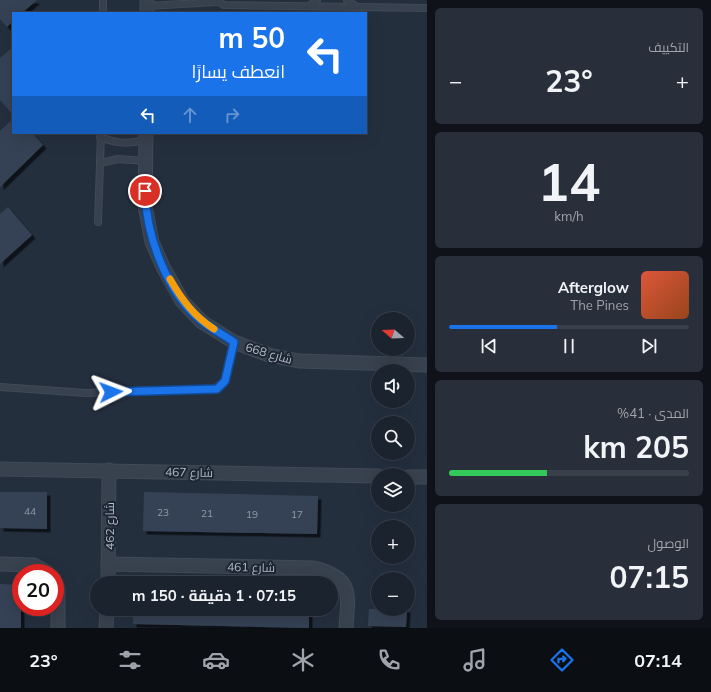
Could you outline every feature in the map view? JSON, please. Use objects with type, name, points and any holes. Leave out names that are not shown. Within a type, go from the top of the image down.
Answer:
[{"type":"street","name":"شارع 668","points":[[146,137],[146,206],[152,242],[163,267],[182,301],[202,322],[234,342],[269,354],[298,361],[427,365]]},
{"type":"street","name":"شارع 467","points":[[0,468],[371,476]]},
{"type":"street","name":"شارع 462","points":[[108,576],[109,470]]},
{"type":"street","points":[[415,477],[427,477]]},
{"type":"street","points":[[0,564],[12,564]]},
{"type":"street","name":"شارع 461","points":[[108,564],[314,568],[327,571],[338,576],[344,584],[348,595],[346,628]]},
{"type":"street","points":[[58,616],[58,628]]},
{"type":"street","points":[[106,628],[107,616]]},
{"type":"lane","points":[[103,0],[103,12]]},
{"type":"lane","points":[[309,6],[317,0]]},
{"type":"lane","points":[[347,0],[358,7]]},
{"type":"lane","points":[[147,6],[216,1],[224,5],[427,8]]},
{"type":"lane","points":[[98,222],[100,135],[116,143],[131,143],[146,137]]},
{"type":"lane","points":[[100,162],[118,159],[145,161]]},
{"type":"lane","points":[[0,387],[86,393],[157,390],[211,390],[222,386],[225,381],[234,342]]},
{"type":"building","points":[[0,0],[37,0],[23,12],[12,12],[12,22],[7,27],[0,19]]},
{"type":"building","points":[[12,48],[12,114],[0,100],[0,58]]},
{"type":"building","points":[[12,120],[12,134],[33,134],[43,145],[0,187],[0,131]]},
{"type":"building","points":[[8,207],[32,235],[0,264],[0,214]]},
{"type":"building","points":[[0,492],[47,492],[47,529],[0,528]]},
{"type":"building","points":[[144,492],[318,496],[317,534],[143,531]]},
{"type":"building","points":[[0,584],[12,585],[12,616],[21,616],[21,628],[0,628]]},
{"type":"building","points":[[369,609],[371,609],[371,616],[407,616],[406,627],[368,626]]},
{"type":"building","points":[[134,616],[309,616],[309,628],[133,624]]},
{"type":"slow traffic","points":[[170,279],[182,301],[202,322],[214,329]]},
{"type":"route","points":[[111,392],[217,389],[222,386],[225,381],[234,342],[202,322],[182,301],[163,267],[152,242],[145,191]]}]
